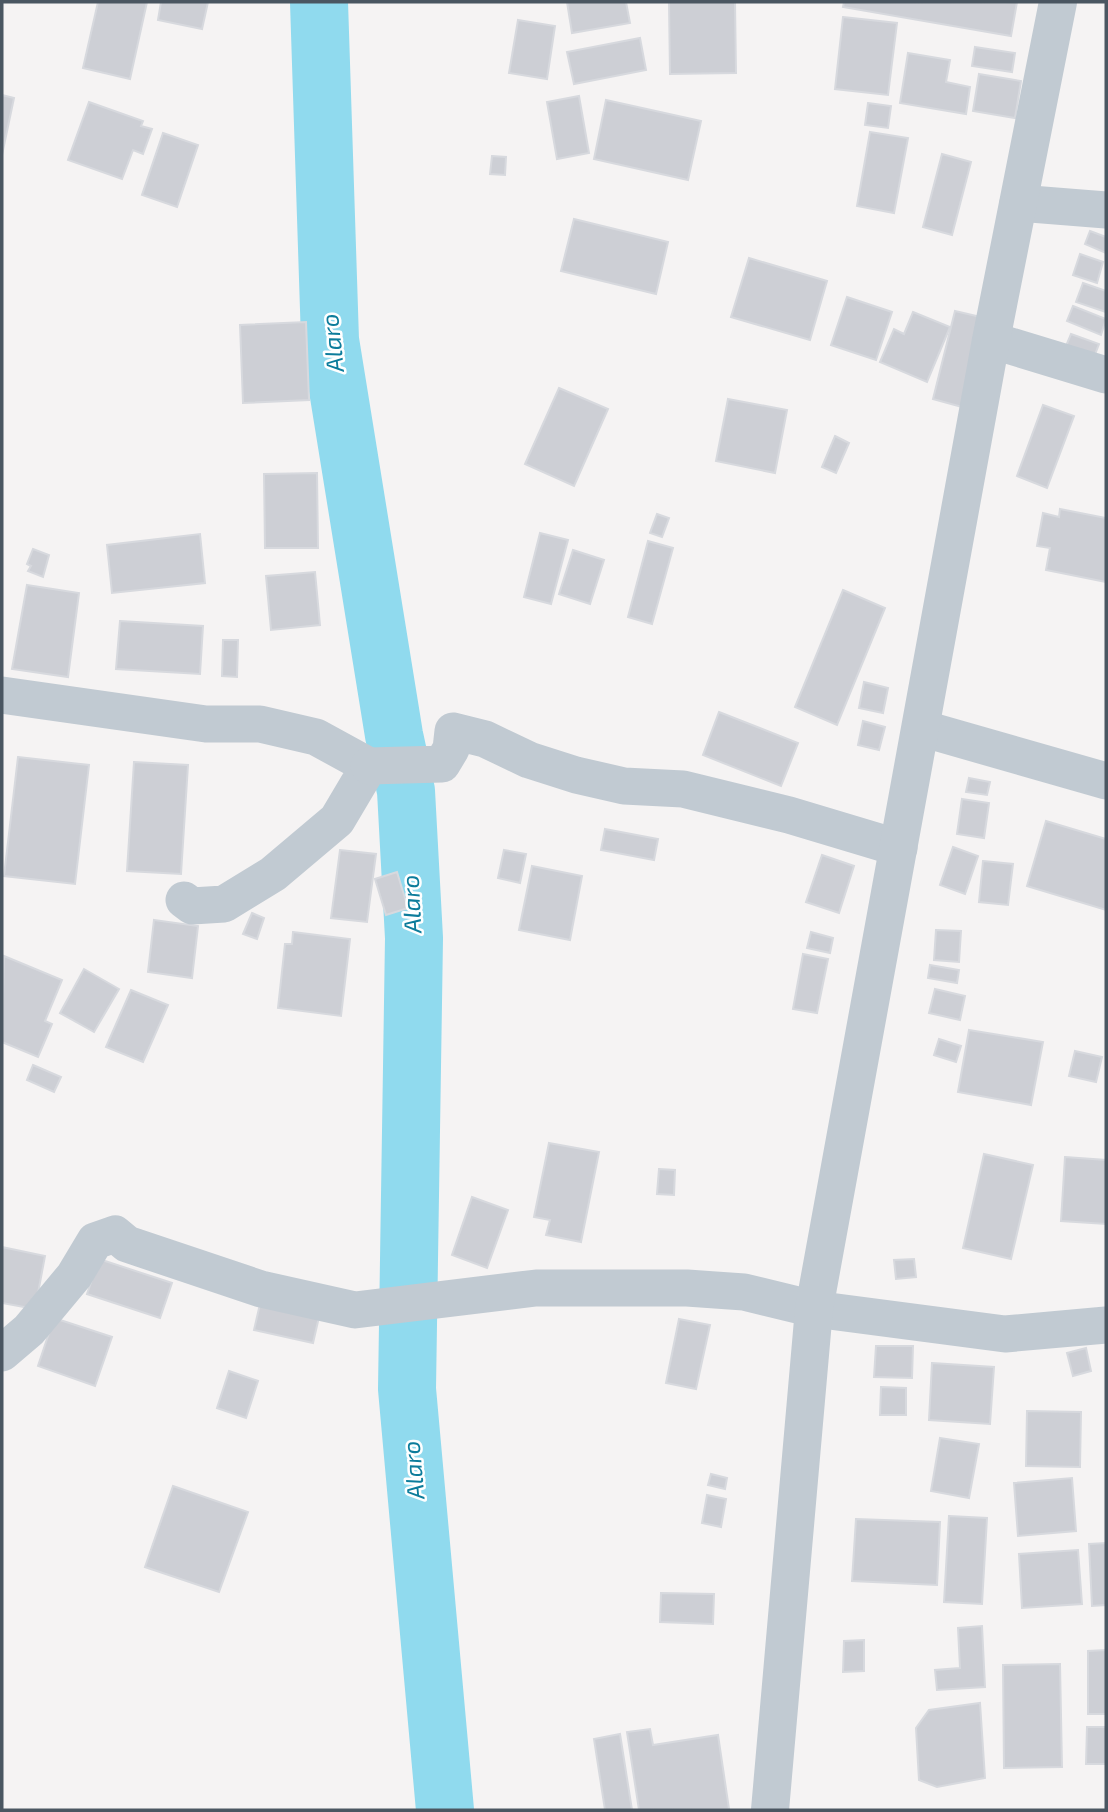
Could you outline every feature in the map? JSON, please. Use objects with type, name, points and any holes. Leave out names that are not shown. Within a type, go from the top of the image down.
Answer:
[{"type":"street","points":[[770,1810],[814,1309],[991,340],[1058,2]]},
{"type":"street","points":[[1018,203],[1106,210]]},
{"type":"street","points":[[991,340],[1106,375]]},
{"type":"street","points":[[2,695],[206,724],[260,724],[316,737],[369,766],[442,764],[451,749],[453,731],[485,739],[529,760],[576,775],[624,786],[683,789],[789,815],[899,848]]},
{"type":"street","points":[[921,728],[1106,782]]},
{"type":"street","points":[[184,900],[192,906],[224,904],[272,874],[337,820],[369,766]]},
{"type":"street","points":[[2,1353],[12,1347],[74,1276],[95,1241],[114,1234],[127,1244],[261,1289],[355,1310],[536,1288],[687,1287],[744,1292],[814,1309],[1005,1334],[1106,1325]]},
{"type":"building","points":[[98,2],[147,2],[130,79],[83,68]]},
{"type":"building","points":[[161,2],[208,2],[202,29],[158,20]]},
{"type":"building","points":[[567,2],[626,2],[630,23],[572,33]]},
{"type":"building","points":[[669,2],[735,2],[736,73],[670,74]]},
{"type":"building","points":[[844,2],[1017,2],[1011,36],[843,7]]},
{"type":"building","points":[[843,17],[897,23],[888,95],[835,89]]},
{"type":"building","points":[[518,20],[555,26],[547,79],[509,73]]},
{"type":"building","points":[[640,38],[646,70],[574,84],[567,52]]},
{"type":"building","points":[[975,47],[1015,53],[1012,72],[972,66]]},
{"type":"building","points":[[908,53],[950,60],[946,82],[970,87],[966,114],[900,103]]},
{"type":"building","points":[[979,74],[1021,81],[1015,118],[973,111]]},
{"type":"building","points":[[2,95],[14,98],[2,155]]},
{"type":"building","points":[[579,96],[589,153],[557,159],[547,102]]},
{"type":"building","points":[[606,100],[701,121],[688,180],[594,159]]},
{"type":"building","points":[[89,102],[143,121],[141,126],[152,129],[143,154],[133,150],[122,179],[68,160]]},
{"type":"building","points":[[868,103],[891,106],[888,128],[865,125]]},
{"type":"building","points":[[870,132],[908,138],[894,213],[857,206]]},
{"type":"building","points":[[163,133],[198,145],[177,207],[142,195]]},
{"type":"building","points":[[942,154],[971,162],[952,235],[923,227]]},
{"type":"building","points":[[492,156],[506,157],[505,175],[490,174]]},
{"type":"building","points":[[574,219],[668,242],[656,294],[561,271]]},
{"type":"building","points":[[1090,231],[1106,237],[1106,253],[1085,244]]},
{"type":"building","points":[[1080,254],[1103,262],[1097,283],[1073,275]]},
{"type":"building","points":[[749,258],[827,281],[810,340],[731,317]]},
{"type":"building","points":[[1083,283],[1106,291],[1106,312],[1076,302]]},
{"type":"building","points":[[847,297],[892,312],[876,360],[831,345]]},
{"type":"building","points":[[1073,306],[1106,319],[1101,335],[1067,321]]},
{"type":"building","points":[[955,311],[985,318],[962,407],[933,399]]},
{"type":"building","points":[[913,312],[950,327],[927,382],[880,362],[894,329],[904,334]]},
{"type":"building","points":[[306,322],[309,400],[243,403],[240,325]]},
{"type":"building","points":[[1071,334],[1099,344],[1094,357],[1066,346]]},
{"type":"building","points":[[559,388],[608,409],[574,486],[525,464]]},
{"type":"building","points":[[728,399],[787,410],[775,473],[716,461]]},
{"type":"building","points":[[1043,405],[1074,416],[1047,488],[1017,476]]},
{"type":"building","points":[[835,436],[849,443],[836,473],[822,467]]},
{"type":"building","points":[[317,473],[318,548],[265,548],[264,474]]},
{"type":"building","points":[[1060,509],[1106,518],[1106,582],[1046,570],[1050,548],[1037,546],[1043,513],[1059,517]]},
{"type":"building","points":[[657,514],[669,518],[662,537],[650,533]]},
{"type":"building","points":[[540,533],[568,540],[551,604],[524,597]]},
{"type":"building","points":[[200,534],[205,583],[112,593],[107,545]]},
{"type":"building","points":[[648,541],[673,548],[652,624],[628,617]]},
{"type":"building","points":[[33,549],[49,555],[43,577],[28,571],[31,566],[27,564]]},
{"type":"building","points":[[573,550],[604,560],[590,604],[559,594]]},
{"type":"building","points":[[315,572],[320,625],[271,630],[266,576]]},
{"type":"building","points":[[27,585],[79,593],[68,677],[12,669]]},
{"type":"building","points":[[843,590],[885,608],[837,725],[795,707]]},
{"type":"building","points":[[120,621],[203,626],[200,674],[116,669]]},
{"type":"building","points":[[223,640],[238,640],[237,677],[222,676]]},
{"type":"building","points":[[864,682],[888,688],[883,713],[859,708]]},
{"type":"building","points":[[719,712],[798,743],[781,786],[703,755]]},
{"type":"building","points":[[863,721],[885,727],[879,750],[858,745]]},
{"type":"building","points":[[18,757],[89,765],[75,884],[4,876]]},
{"type":"building","points":[[134,762],[188,765],[181,874],[127,871]]},
{"type":"building","points":[[969,778],[990,782],[987,795],[966,792]]},
{"type":"building","points":[[962,799],[989,803],[984,838],[957,834]]},
{"type":"building","points":[[1046,821],[1106,839],[1106,910],[1027,886]]},
{"type":"building","points":[[605,829],[658,839],[654,860],[601,850]]},
{"type":"building","points":[[953,847],[978,856],[965,894],[940,885]]},
{"type":"building","points":[[340,850],[376,854],[367,922],[331,918]]},
{"type":"building","points":[[504,850],[526,854],[520,883],[498,878]]},
{"type":"building","points":[[822,855],[854,866],[839,913],[806,902]]},
{"type":"building","points":[[983,861],[1013,864],[1008,905],[979,902]]},
{"type":"building","points":[[532,866],[582,876],[570,940],[519,930]]},
{"type":"building","points":[[397,872],[408,908],[386,915],[375,879]]},
{"type":"building","points":[[252,913],[264,918],[257,939],[243,934]]},
{"type":"building","points":[[154,920],[198,926],[192,978],[148,972]]},
{"type":"building","points":[[936,930],[961,931],[959,962],[934,960]]},
{"type":"building","points":[[293,932],[350,939],[341,1016],[278,1008],[285,944],[292,944]]},
{"type":"building","points":[[811,932],[833,938],[830,953],[807,948]]},
{"type":"building","points":[[803,954],[828,959],[817,1013],[793,1009]]},
{"type":"building","points":[[4,956],[62,980],[45,1021],[52,1024],[38,1057],[2,1042]]},
{"type":"building","points":[[930,965],[959,970],[957,983],[928,978]]},
{"type":"building","points":[[84,969],[119,989],[94,1032],[60,1013]]},
{"type":"building","points":[[935,989],[965,996],[960,1020],[929,1013]]},
{"type":"building","points":[[131,990],[168,1005],[143,1062],[106,1047]]},
{"type":"building","points":[[969,1030],[1043,1042],[1031,1105],[958,1092]]},
{"type":"building","points":[[939,1039],[961,1046],[956,1062],[934,1055]]},
{"type":"building","points":[[1075,1051],[1102,1057],[1096,1082],[1069,1076]]},
{"type":"building","points":[[33,1065],[61,1077],[54,1092],[27,1080]]},
{"type":"building","points":[[549,1143],[599,1152],[581,1242],[546,1235],[550,1220],[534,1217]]},
{"type":"building","points":[[984,1154],[1033,1165],[1011,1259],[963,1248]]},
{"type":"building","points":[[1065,1157],[1106,1160],[1106,1224],[1061,1221]]},
{"type":"building","points":[[659,1169],[675,1170],[674,1195],[657,1194]]},
{"type":"building","points":[[472,1197],[508,1210],[487,1268],[452,1255]]},
{"type":"building","points":[[2,1247],[45,1256],[35,1309],[2,1303]]},
{"type":"building","points":[[99,1259],[172,1283],[160,1318],[87,1294]]},
{"type":"building","points":[[914,1259],[916,1277],[896,1279],[894,1260]]},
{"type":"building","points":[[260,1304],[319,1317],[313,1343],[254,1330]]},
{"type":"building","points":[[54,1318],[112,1337],[95,1386],[38,1366]]},
{"type":"building","points":[[679,1319],[710,1325],[696,1389],[666,1383]]},
{"type":"building","points":[[876,1346],[913,1346],[912,1378],[874,1377]]},
{"type":"building","points":[[1086,1348],[1091,1371],[1073,1376],[1067,1353]]},
{"type":"building","points":[[932,1363],[994,1367],[990,1424],[929,1420]]},
{"type":"building","points":[[229,1371],[258,1381],[246,1418],[217,1408]]},
{"type":"building","points":[[881,1387],[906,1388],[906,1415],[880,1415]]},
{"type":"building","points":[[1027,1411],[1081,1412],[1080,1467],[1026,1466]]},
{"type":"building","points":[[940,1438],[979,1444],[969,1498],[931,1491]]},
{"type":"building","points":[[711,1474],[727,1478],[725,1489],[708,1485]]},
{"type":"building","points":[[1072,1478],[1076,1531],[1018,1536],[1014,1483]]},
{"type":"building","points":[[173,1486],[248,1512],[219,1592],[145,1567]]},
{"type":"building","points":[[707,1495],[726,1499],[721,1527],[702,1523]]},
{"type":"building","points":[[949,1516],[987,1518],[982,1604],[944,1602]]},
{"type":"building","points":[[856,1519],[940,1522],[937,1585],[852,1581]]},
{"type":"building","points":[[1106,1543],[1106,1605],[1092,1606],[1089,1544]]},
{"type":"building","points":[[1078,1550],[1082,1604],[1022,1608],[1019,1554]]},
{"type":"building","points":[[661,1593],[714,1594],[713,1624],[660,1622]]},
{"type":"building","points":[[982,1626],[985,1687],[937,1690],[935,1670],[960,1668],[958,1628]]},
{"type":"building","points":[[864,1640],[864,1671],[843,1672],[844,1641]]},
{"type":"building","points":[[1106,1650],[1106,1714],[1088,1714],[1088,1651]]},
{"type":"building","points":[[1060,1664],[1062,1767],[1004,1768],[1003,1665]]},
{"type":"building","points":[[980,1703],[985,1778],[937,1787],[919,1780],[916,1728],[929,1710]]},
{"type":"building","points":[[1087,1727],[1106,1727],[1106,1764],[1086,1764]]},
{"type":"building","points":[[650,1729],[653,1745],[718,1735],[729,1809],[639,1810],[627,1732]]},
{"type":"building","points":[[620,1734],[632,1810],[605,1810],[594,1739]]},
{"type":"waterway","name":"Alaro","points":[[319,2],[330,340],[394,735],[406,791],[414,938],[407,1389],[445,1810]]}]
